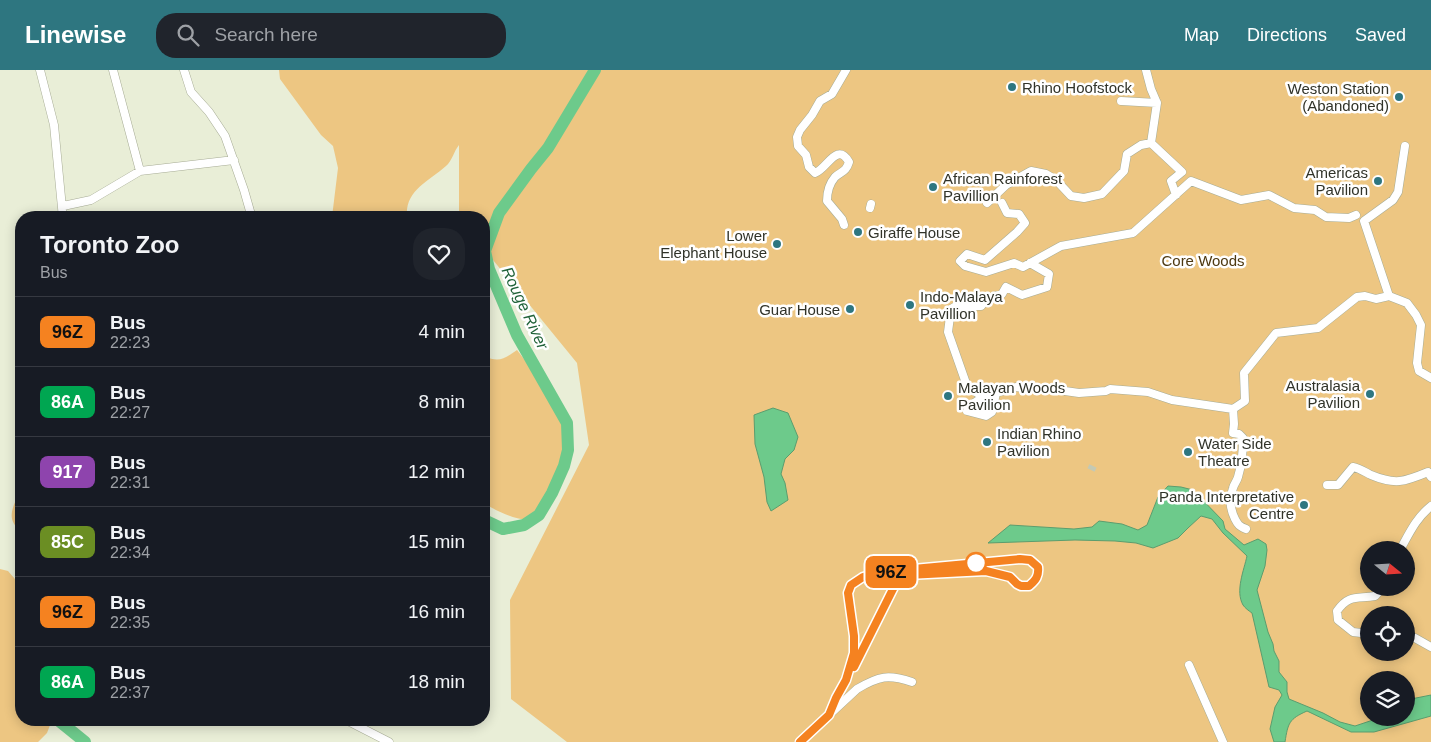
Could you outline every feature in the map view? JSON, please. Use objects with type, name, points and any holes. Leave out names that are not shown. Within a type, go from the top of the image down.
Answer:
[{"type":"street","points":[[40,70],[54,125],[63,211]]},
{"type":"street","points":[[113,70],[140,171]]},
{"type":"street","points":[[184,70],[191,92],[209,112],[225,136],[251,211]]},
{"type":"street","points":[[844,225],[842,219],[826,201],[828,190],[835,178],[846,170],[849,162],[842,154],[838,154],[816,173],[809,167],[806,155],[798,146],[797,137],[820,102],[832,94],[846,70]]},
{"type":"street","points":[[1146,70],[1157,103],[1151,143]]},
{"type":"street","points":[[1121,101],[1157,103]]},
{"type":"street","points":[[1151,143],[1182,172],[1171,181],[1176,195]]},
{"type":"street","points":[[987,203],[1006,185],[1031,171],[1046,174],[1056,180],[1071,196],[1084,198],[1102,194],[1124,171],[1127,154],[1142,145],[1151,143]]},
{"type":"street","points":[[1389,296],[1364,221],[1393,200],[1398,192],[1405,146]]},
{"type":"street","points":[[63,206],[91,200],[140,171],[234,160]]},
{"type":"street","points":[[1002,203],[1006,213],[1019,214],[1025,223],[985,260],[967,254],[960,261],[965,266],[986,272],[1014,263],[1023,267],[1061,246],[1133,233],[1191,181],[1241,200],[1269,195],[1294,208],[1315,210],[1326,217],[1348,218],[1356,215]]},
{"type":"street","points":[[974,403],[948,332],[952,309],[956,306],[981,306],[988,298],[1002,294],[1006,287],[1022,295],[1047,287],[1049,274],[1030,263]]},
{"type":"street","points":[[996,393],[992,412],[986,416],[967,411],[983,396],[1016,387],[1079,393],[1110,389],[1148,392],[1172,400],[1233,408],[1245,401],[1244,373],[1276,333],[1318,328],[1357,296],[1376,299],[1389,296],[1407,303],[1421,325],[1417,363],[1419,371],[1431,378]]},
{"type":"street","points":[[967,386],[983,396]]},
{"type":"street","points":[[1233,408],[1233,433],[1239,434],[1244,438],[1238,478],[1233,488],[1230,502],[1232,513],[1239,526],[1246,529]]},
{"type":"street","points":[[1327,485],[1338,485],[1353,467],[1386,481],[1410,480],[1428,472],[1431,477]]},
{"type":"street","points":[[1405,541],[1414,523],[1431,506]]},
{"type":"street","points":[[1360,633],[1353,632],[1338,620],[1337,611],[1344,602],[1353,597],[1375,596]]},
{"type":"street","points":[[1415,638],[1431,647]]},
{"type":"street","points":[[1189,665],[1223,742]]},
{"type":"street","points":[[800,742],[857,689],[877,678],[888,676],[912,682]]},
{"type":"street","points":[[358,726],[389,742]]},
{"type":"green space","name":"Core Woods","points":[[279,70],[1431,70],[1431,742],[567,742],[511,699],[510,600],[589,445],[577,363],[490,256],[490,211],[459,211],[459,145],[448,164],[414,193],[407,211],[333,211],[338,168],[333,146],[321,135],[280,79]]},
{"type":"green space","points":[[517,350],[558,403],[566,418],[567,449],[562,469],[543,514],[536,518],[521,519],[490,507],[490,358],[498,360]]},
{"type":"green space","points":[[15,502],[15,525],[12,517]]},
{"type":"green space","points":[[0,569],[8,571],[15,579],[15,726],[50,726],[47,733],[38,742],[0,742]]},
{"type":"shaded area","points":[[773,408],[788,413],[798,437],[794,450],[785,459],[781,474],[785,483],[788,500],[771,511],[767,502],[764,477],[755,444],[754,415]]},
{"type":"shaded area","points":[[1168,486],[1193,490],[1223,521],[1225,529],[1244,545],[1258,539],[1266,544],[1265,566],[1257,590],[1268,632],[1279,661],[1279,672],[1287,682],[1289,699],[1340,722],[1355,726],[1360,724],[1360,726],[1395,726],[1374,732],[1351,732],[1307,711],[1290,722],[1285,742],[1274,742],[1270,729],[1275,707],[1282,695],[1279,690],[1269,687],[1252,613],[1244,606],[1241,599],[1240,587],[1247,556],[1223,533],[1212,519],[1201,516],[1178,538],[1153,548],[1136,543],[1115,541],[1075,540],[988,543],[1010,525],[1074,529],[1092,527],[1099,521],[1122,524],[1138,530],[1147,525],[1158,497]]},
{"type":"shaded area","points":[[1431,695],[1431,716],[1415,720],[1415,698]]},
{"type":"waterway","name":"Rouge River","points":[[490,237],[499,213],[548,148],[595,70]]},
{"type":"waterway","name":"Rouge River","points":[[490,271],[517,335],[567,423],[568,450],[564,466],[552,493],[539,515],[524,525],[503,529],[490,523]]},
{"type":"waterway","name":"Rouge River","points":[[65,726],[85,742]]},
{"type":"tunnel","points":[[1091,470],[1093,466]]},
{"type":"bus line","name":"96Z","points":[[800,742],[829,715],[846,680],[854,653],[854,636],[848,593],[851,585],[863,577],[881,572],[1020,559],[1030,560],[1038,567],[1039,574],[1036,581],[1029,586],[1021,586],[1010,577],[986,571],[908,575],[902,577],[894,587],[854,667]]},
{"type":"place","name":"Rhino Hoofstock","points":[[1012,87]]},
{"type":"place","name":"Weston Station (Abandoned)","points":[[1399,97]]},
{"type":"place","name":"Americas Pavilion","points":[[1378,181]]},
{"type":"place","name":"African Rainforest Pavillion","points":[[933,187]]},
{"type":"place","name":"Giraffe House","points":[[858,232]]},
{"type":"place","name":"Lower Elephant House","points":[[777,244]]},
{"type":"place","name":"Indo-Malaya Pavillion","points":[[910,305]]},
{"type":"place","name":"Guar House","points":[[850,309]]},
{"type":"place","name":"Australasia Pavilion","points":[[1370,394]]},
{"type":"place","name":"Malayan Woods Pavilion","points":[[948,396]]},
{"type":"place","name":"Indian Rhino Pavilion","points":[[987,442]]},
{"type":"place","name":"Water Side Theatre","points":[[1188,452]]},
{"type":"place","name":"Panda Interpretative Centre","points":[[1304,505]]}]
